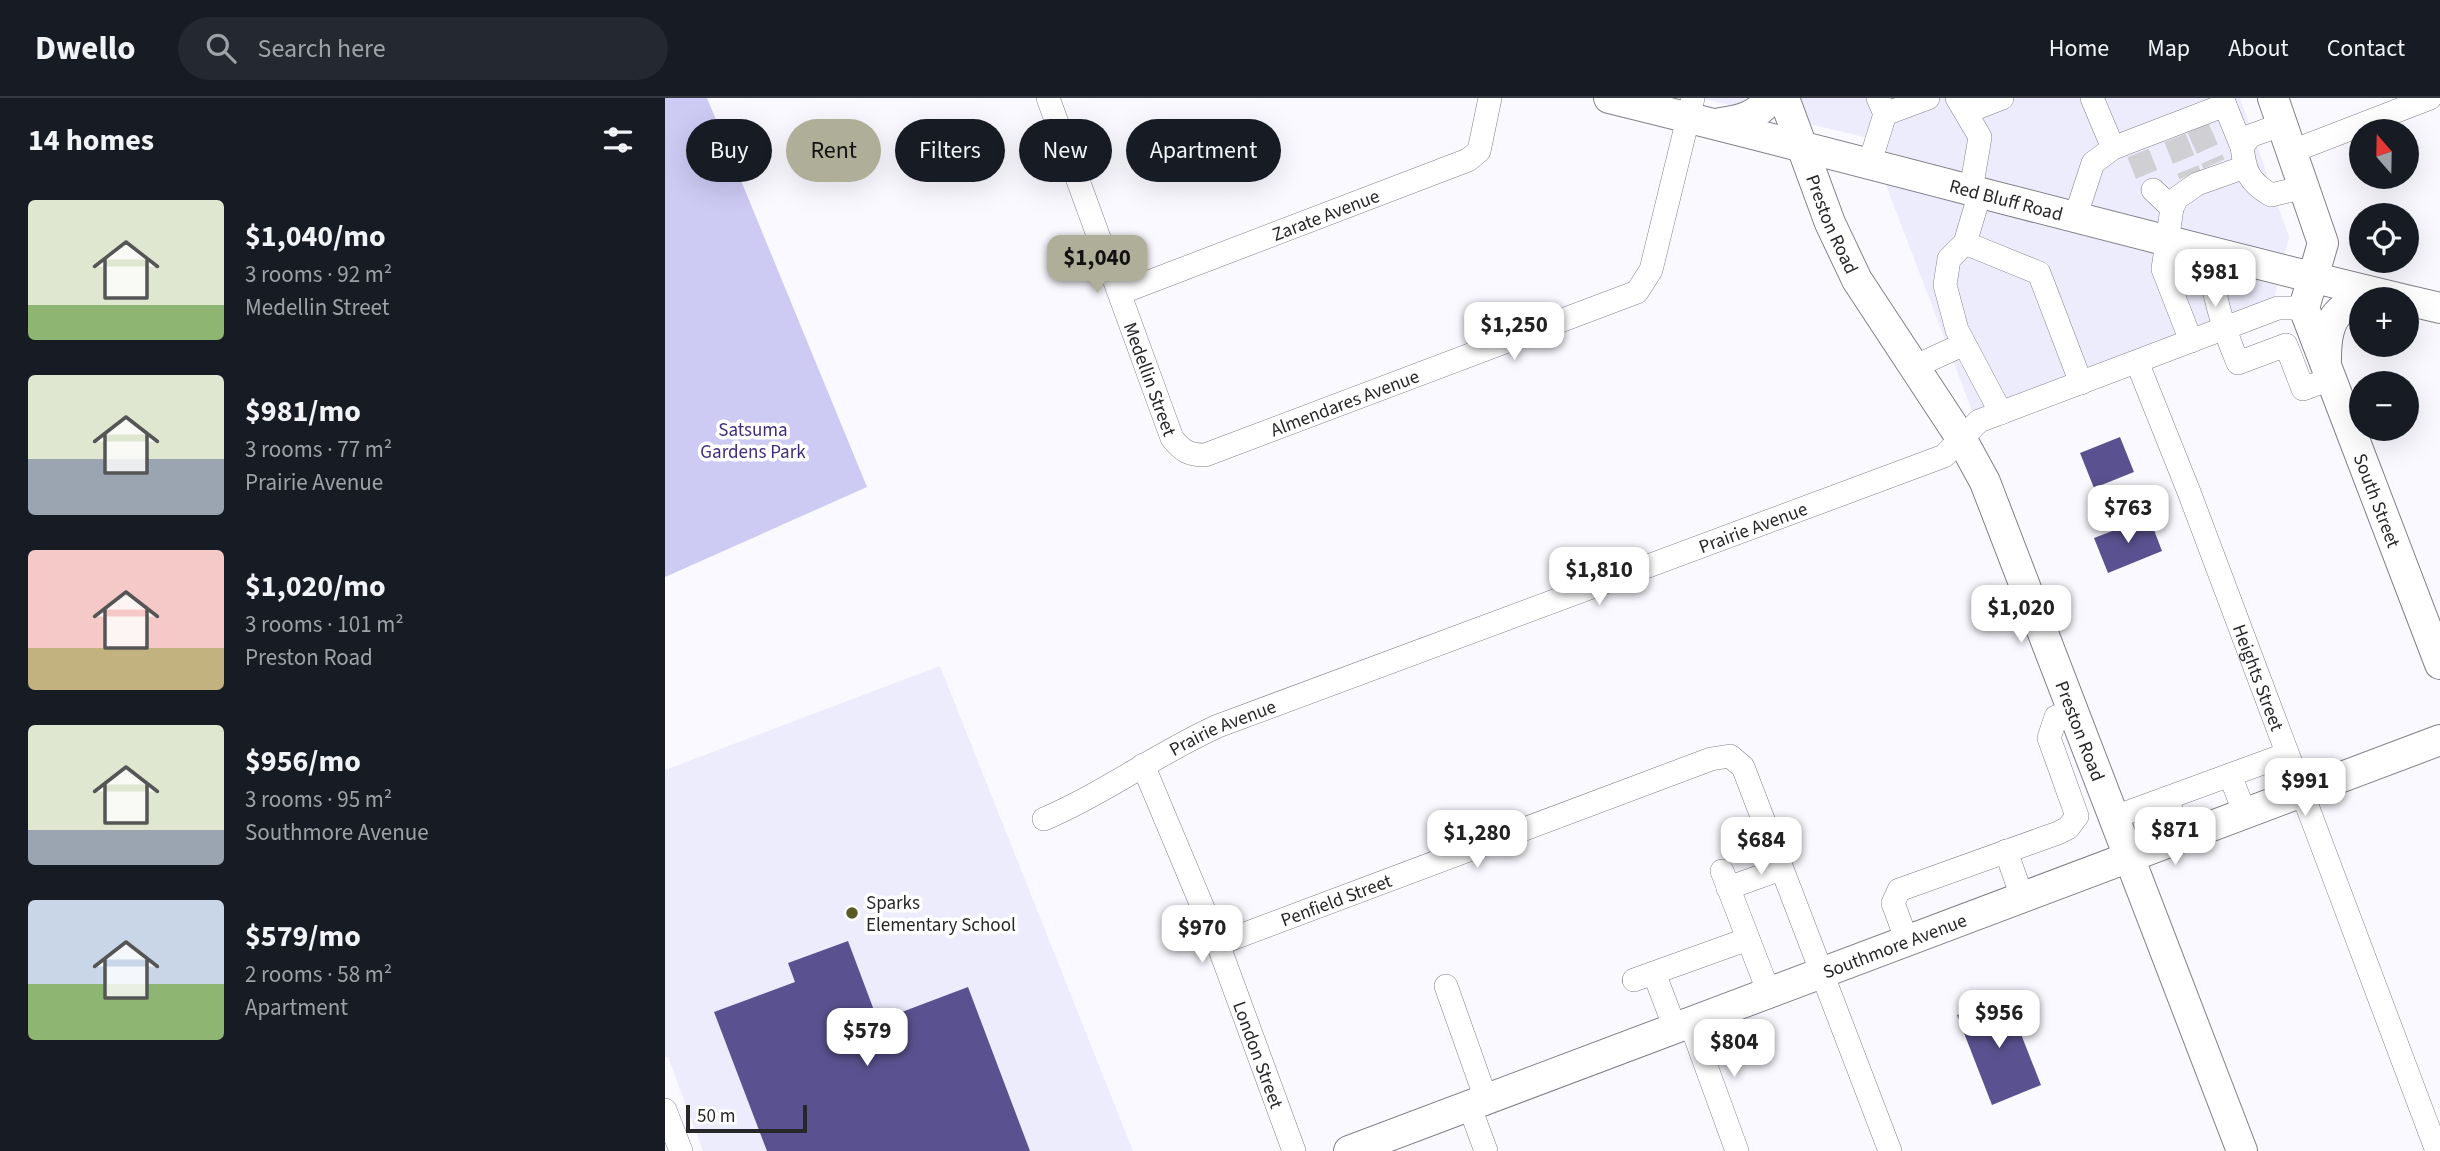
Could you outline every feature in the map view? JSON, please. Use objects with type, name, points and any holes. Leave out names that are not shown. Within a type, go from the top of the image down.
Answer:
[{"type":"main road","name":"Red Bluff Road","points":[[1609,98],[1700,113],[2075,218],[2350,287]]},
{"type":"main road","points":[[1700,113],[1747,119],[1762,109],[1771,98]]},
{"type":"main road","name":"Preston Road","points":[[1784,98],[1830,223],[1857,280],[1961,438],[1985,482],[2242,1151]]},
{"type":"main road","points":[[2283,124],[2323,243],[2304,308]]},
{"type":"main road","points":[[2325,363],[2326,333],[2336,313],[2349,303]]},
{"type":"main road","name":"Red Bluff Road","points":[[2419,303],[2440,308]]},
{"type":"main road","name":"South Street","points":[[2304,308],[2440,664]]},
{"type":"main road","name":"Southmore Avenue","points":[[1349,1151],[2440,740]]},
{"type":"street","name":"Medellin Street","points":[[1048,98],[1172,438],[1180,449],[1191,455]]},
{"type":"street","name":"Zarate Avenue","points":[[1119,293],[1468,160],[1479,151],[1490,98]]},
{"type":"street","points":[[1870,162],[1882,106],[1928,98]]},
{"type":"street","points":[[2001,413],[1957,330],[1945,285],[1949,259],[1965,243],[1976,191],[1980,137],[1961,105],[2003,98]]},
{"type":"street","points":[[2092,98],[2136,145]]},
{"type":"street","points":[[2192,341],[2163,269],[2167,241],[2166,196],[2192,180],[2243,157],[2250,136],[2283,124],[2430,98]]},
{"type":"street","points":[[2075,218],[2093,163],[2196,123],[2224,101],[2254,184],[2271,195],[2305,187]]},
{"type":"street","name":"Almendares Avenue","points":[[1191,455],[1205,455],[1637,292],[1651,270],[1700,113]]},
{"type":"street","points":[[1965,243],[2039,273],[2081,383]]},
{"type":"street","points":[[2210,252],[2211,280],[2224,329],[2238,363],[2286,345],[2303,389],[2325,363],[2290,355]]},
{"type":"street","name":"Prairie Avenue","points":[[1045,819],[1078,804],[1143,765],[1218,726],[1944,456],[1979,421],[2278,309],[2304,308]]},
{"type":"street","points":[[1914,367],[1964,344]]},
{"type":"street","name":"Heights Street","points":[[2137,362],[2437,1151]]},
{"type":"street","points":[[1907,941],[1893,903],[1899,890],[2068,828],[2077,816],[2049,738],[2056,717],[2074,711]]},
{"type":"street","points":[[2115,817],[2287,754]]},
{"type":"street","name":"Penfield Street","points":[[1217,944],[1711,759],[1730,756],[1743,767],[1781,869]]},
{"type":"street","name":"London Street","points":[[1143,765],[1217,944],[1294,1151]]},
{"type":"street","points":[[2230,775],[2245,814]]},
{"type":"street","points":[[2167,798],[2181,838]]},
{"type":"street","points":[[2006,851],[2022,897]]},
{"type":"street","points":[[1769,993],[1725,880],[1781,869],[1890,1151]]},
{"type":"street","points":[[1737,1151],[1682,1025],[1644,977],[1748,939]]},
{"type":"street","points":[[1446,986],[1477,1102],[1486,1151]]},
{"type":"street","points":[[665,1110],[681,1151]]},
{"type":"shaded area","points":[[1700,98],[2240,98],[2289,237],[2274,299],[1973,413],[1868,138]]},
{"type":"shaded area","name":"Sparks Elementary School","points":[[940,666],[1133,1151],[703,1151],[668,1057],[665,1057],[665,770]]},
{"type":"green space","name":"Satsuma Gardens Park","points":[[665,98],[707,98],[716,119],[686,119],[686,182],[742,182],[867,487],[665,577]]},
{"type":"building","points":[[2120,437],[2134,472],[2094,488],[2080,453]]},
{"type":"building","points":[[2149,517],[2162,551],[2108,573],[2094,538]]},
{"type":"building","points":[[848,941],[878,1021],[968,987],[1030,1151],[767,1151],[714,1012],[795,982],[788,963]]},
{"type":"building","points":[[2006,996],[2041,1085],[1992,1105],[1957,1015]]},
{"type":"tunnel","points":[[2198,128],[2214,164]]},
{"type":"tunnel","points":[[2175,138],[2190,175]]},
{"type":"tunnel","points":[[2138,153],[2153,190]]},
{"type":"place","name":"Sparks Elementary School","points":[[852,913]]}]
